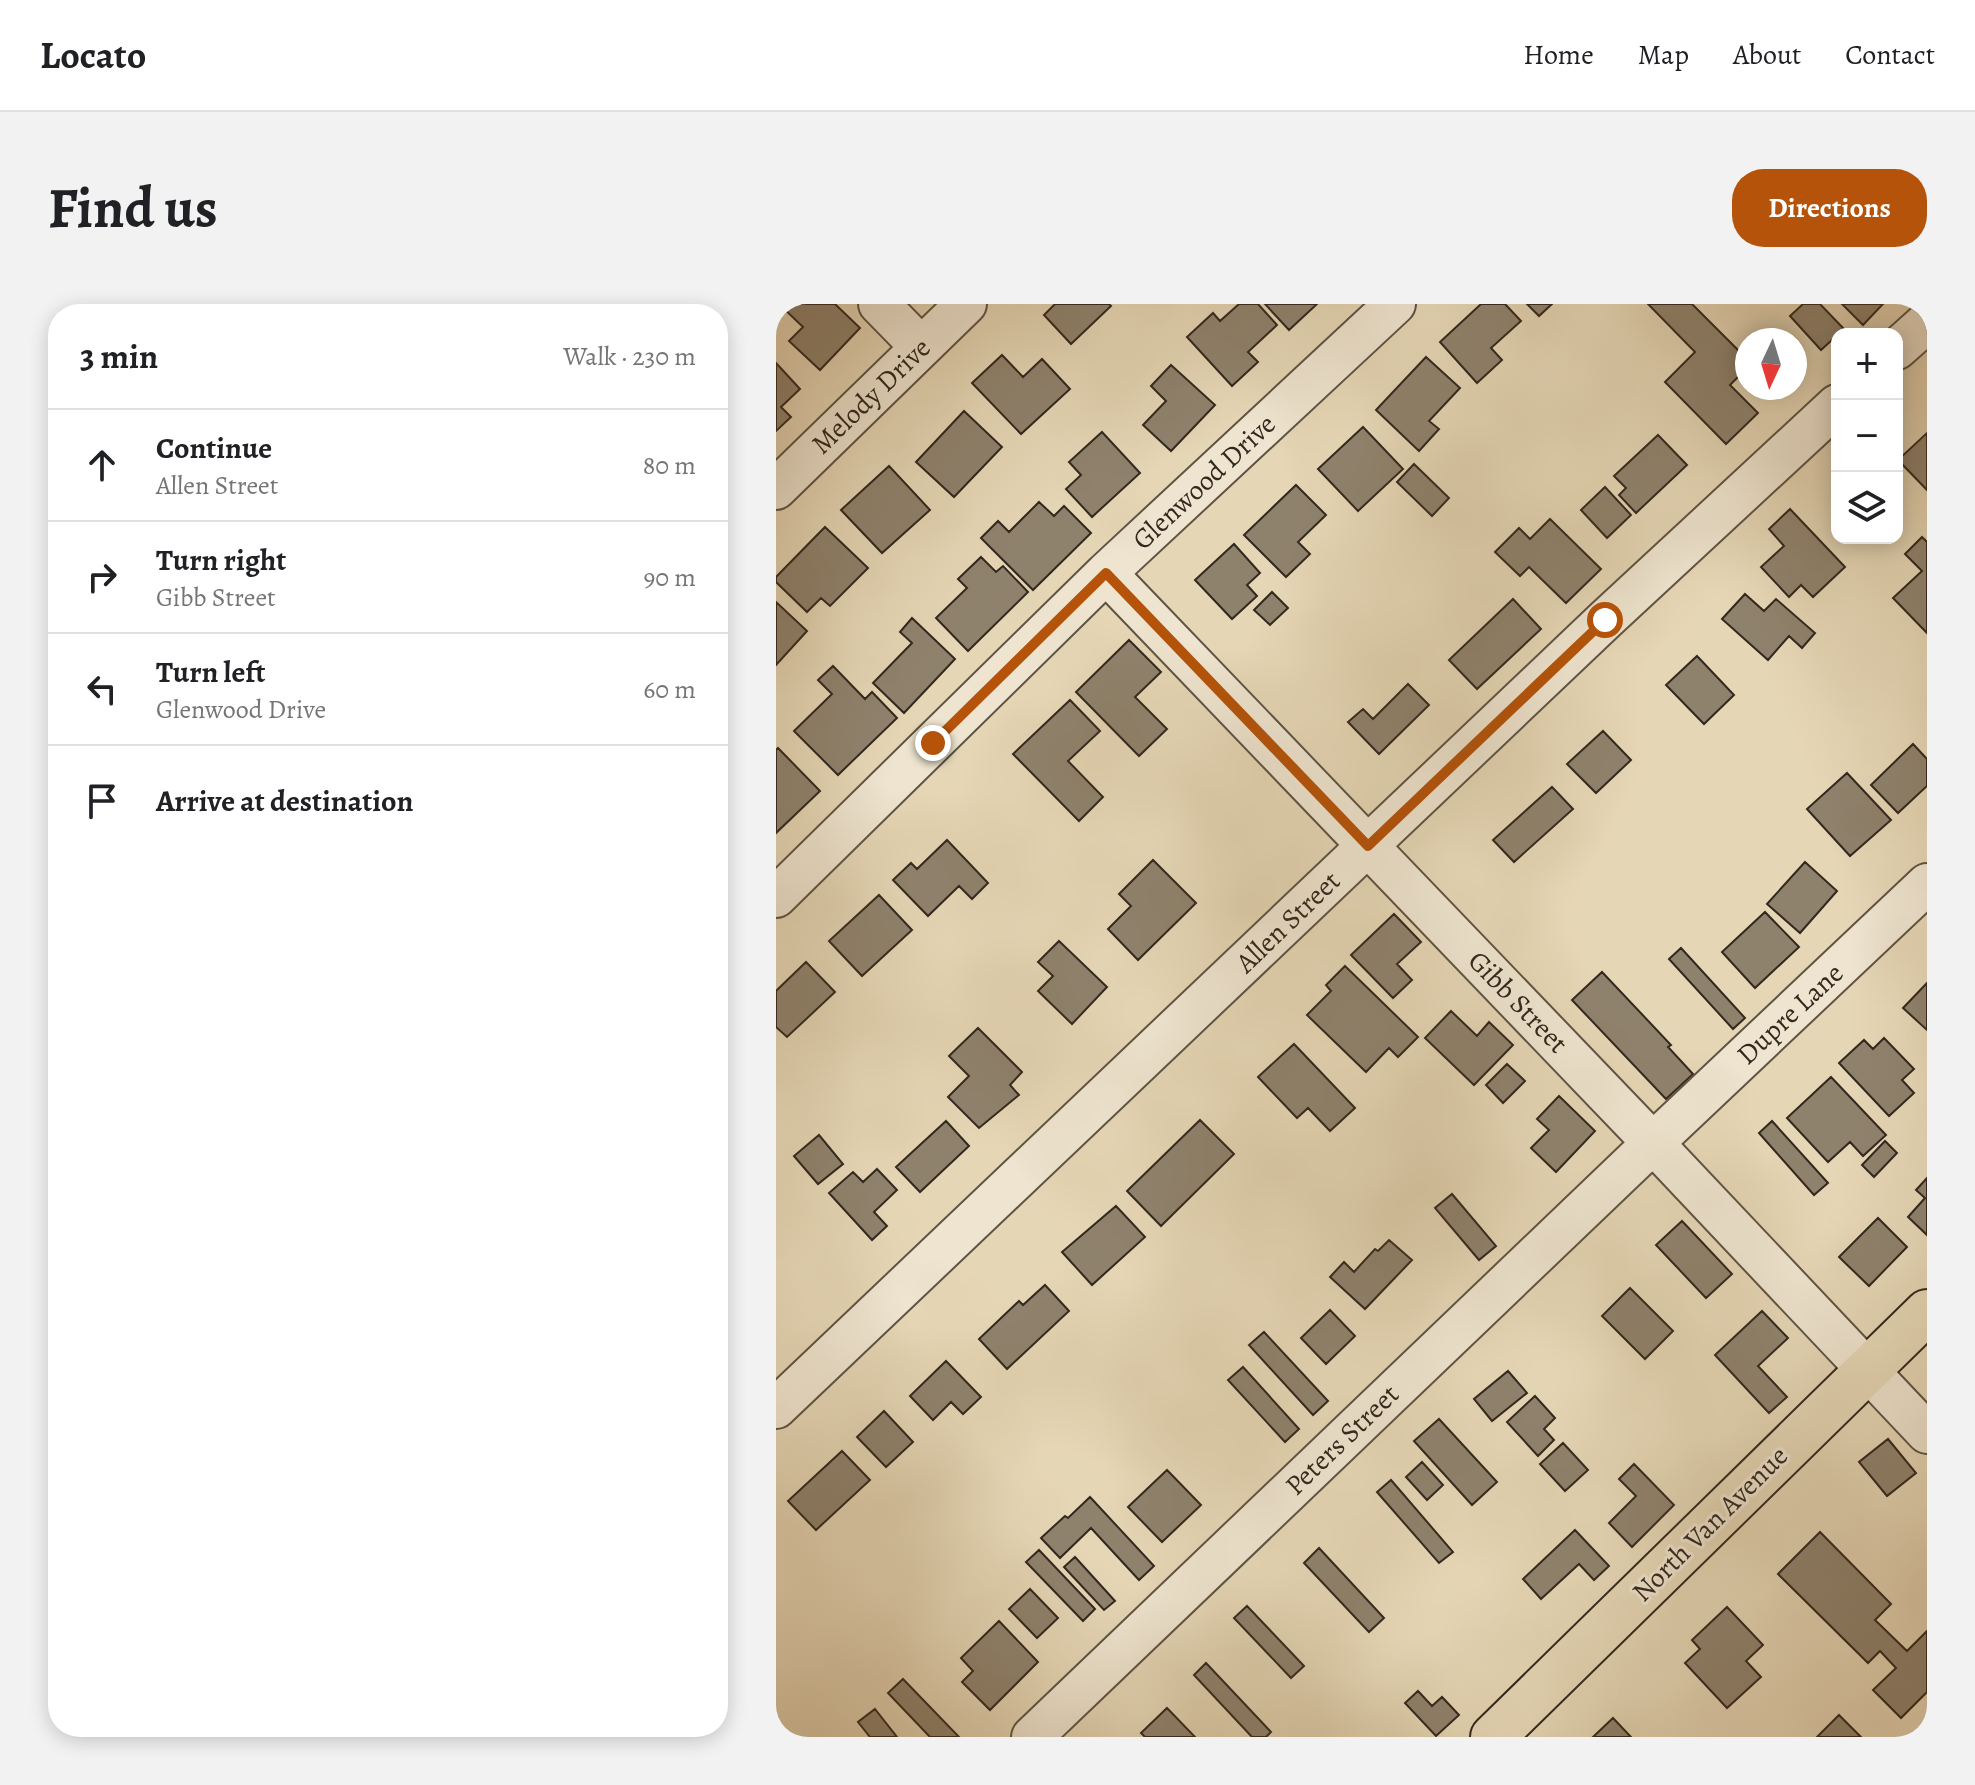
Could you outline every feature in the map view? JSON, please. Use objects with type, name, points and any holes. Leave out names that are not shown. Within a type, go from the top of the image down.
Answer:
[{"type":"main road","name":"North Van Avenue","points":[[1493,1737],[1927,1312]]},
{"type":"street","points":[[879,304],[921,347]]},
{"type":"street","name":"Melody Drive","points":[[776,489],[966,304]]},
{"type":"street","name":"Glenwood Drive","points":[[776,897],[1106,573],[1395,304]]},
{"type":"street","points":[[1903,344],[1927,322]]},
{"type":"street","name":"Allen Street","points":[[776,1408],[1594,631],[1831,411]]},
{"type":"street","name":"Gibb Street","points":[[1106,573],[1927,1433]]},
{"type":"street","name":"Dupre Lane","points":[[1653,1143],[1927,884]]},
{"type":"street","name":"Peters Street","points":[[1032,1737],[1653,1143]]},
{"type":"building","points":[[779,304],[835,304],[860,328],[820,370],[789,341],[803,327]]},
{"type":"building","points":[[1055,304],[1111,306],[1071,344],[1044,315]]},
{"type":"building","points":[[1239,304],[1258,304],[1277,325],[1248,352],[1258,362],[1232,386],[1187,337],[1213,313],[1220,321]]},
{"type":"building","points":[[1265,304],[1317,304],[1289,330]]},
{"type":"building","points":[[1481,304],[1505,304],[1521,321],[1491,348],[1502,360],[1477,383],[1440,342]]},
{"type":"building","points":[[1527,304],[1552,304],[1539,316]]},
{"type":"building","points":[[1648,304],[1692,304],[1735,347],[1735,380],[1730,385],[1735,390],[1735,400],[1745,400],[1758,413],[1726,444],[1665,382],[1695,352]]},
{"type":"building","points":[[1803,304],[1820,304],[1843,328],[1831,328],[1831,341],[1821,350],[1807,335],[1807,328],[1801,328],[1790,316]]},
{"type":"building","points":[[1842,304],[1883,304],[1863,325]]},
{"type":"building","points":[[1002,355],[1023,377],[1042,359],[1070,389],[1021,434],[972,383]]},
{"type":"building","points":[[1426,357],[1460,388],[1429,421],[1439,429],[1419,451],[1376,410]]},
{"type":"building","points":[[776,363],[800,389],[781,407],[791,417],[776,431]]},
{"type":"building","points":[[1171,365],[1215,405],[1171,451],[1143,425],[1166,401],[1151,386]]},
{"type":"building","points":[[964,411],[1002,447],[954,497],[916,462]]},
{"type":"building","points":[[1363,427],[1403,469],[1358,511],[1318,469]]},
{"type":"building","points":[[1102,432],[1140,473],[1092,517],[1066,489],[1081,475],[1069,462]]},
{"type":"building","points":[[1927,433],[1927,490],[1903,465],[1903,455]]},
{"type":"building","points":[[1658,435],[1687,465],[1636,513],[1619,495],[1626,488],[1614,476]]},
{"type":"building","points":[[1414,464],[1449,498],[1432,516],[1397,482]]},
{"type":"building","points":[[889,466],[930,510],[882,553],[841,510]]},
{"type":"building","points":[[1296,485],[1326,515],[1298,542],[1310,554],[1286,577],[1244,535]]},
{"type":"building","points":[[1605,487],[1631,515],[1607,538],[1581,510]]},
{"type":"building","points":[[1039,502],[1054,516],[1064,506],[1091,533],[1033,590],[981,538],[998,521],[1009,532]]},
{"type":"building","points":[[1790,509],[1845,567],[1813,597],[1801,585],[1789,597],[1761,567],[1784,546],[1769,529]]},
{"type":"building","points":[[1550,519],[1601,569],[1566,603],[1529,567],[1520,576],[1495,552],[1519,528],[1530,539]]},
{"type":"building","points":[[825,527],[868,568],[830,606],[821,598],[807,612],[776,582],[776,577]]},
{"type":"building","points":[[1922,537],[1927,542],[1927,633],[1893,598],[1922,571],[1905,554]]},
{"type":"building","points":[[1234,544],[1260,573],[1247,585],[1257,596],[1232,619],[1195,580]]},
{"type":"building","points":[[981,557],[996,572],[1003,566],[1028,592],[968,651],[936,618],[967,588],[958,579]]},
{"type":"building","points":[[1272,592],[1288,608],[1270,625],[1254,610]]},
{"type":"building","points":[[1745,594],[1764,611],[1776,599],[1815,633],[1802,648],[1789,636],[1768,660],[1722,619]]},
{"type":"building","points":[[1513,599],[1541,629],[1477,689],[1449,660]]},
{"type":"building","points":[[776,602],[807,631],[776,665]]},
{"type":"building","points":[[912,618],[955,659],[904,713],[873,683],[912,643],[900,632]]},
{"type":"building","points":[[1129,640],[1161,672],[1135,697],[1167,729],[1139,756],[1076,692]]},
{"type":"building","points":[[1697,656],[1734,695],[1704,724],[1666,685]]},
{"type":"building","points":[[833,666],[865,699],[872,692],[897,718],[838,775],[794,731],[832,694],[818,680]]},
{"type":"building","points":[[1408,684],[1429,705],[1379,754],[1348,722],[1363,709],[1373,719]]},
{"type":"building","points":[[1070,700],[1100,731],[1068,761],[1103,797],[1079,821],[1013,754]]},
{"type":"building","points":[[1603,731],[1631,760],[1596,793],[1567,764]]},
{"type":"building","points":[[1913,744],[1927,759],[1927,786],[1898,813],[1871,785]]},
{"type":"building","points":[[778,748],[820,791],[776,833],[776,750]]},
{"type":"building","points":[[1847,773],[1891,820],[1850,856],[1807,809]]},
{"type":"building","points":[[1552,787],[1573,809],[1514,862],[1493,840]]},
{"type":"building","points":[[947,840],[988,883],[972,899],[959,886],[928,916],[893,880],[911,863],[917,869]]},
{"type":"building","points":[[1153,860],[1196,903],[1138,960],[1108,929],[1131,906],[1119,894]]},
{"type":"building","points":[[1805,862],[1837,891],[1800,933],[1767,904]]},
{"type":"building","points":[[879,895],[912,930],[862,976],[829,941]]},
{"type":"building","points":[[1765,912],[1799,947],[1755,988],[1722,952]]},
{"type":"building","points":[[1394,914],[1421,942],[1397,964],[1412,980],[1393,998],[1351,955]]},
{"type":"building","points":[[1059,941],[1107,987],[1072,1024],[1038,991],[1053,976],[1038,962]]},
{"type":"building","points":[[1681,948],[1745,1018],[1733,1029],[1669,959]]},
{"type":"building","points":[[806,962],[835,992],[787,1037],[776,1027],[776,991]]},
{"type":"building","points":[[1345,966],[1418,1037],[1398,1057],[1389,1048],[1366,1072],[1307,1015],[1331,991],[1326,985]]},
{"type":"building","points":[[1602,972],[1671,1045],[1668,1047],[1693,1074],[1666,1099],[1572,1000]]},
{"type":"building","points":[[1927,983],[1927,1030],[1903,1008]]},
{"type":"building","points":[[1451,1011],[1477,1036],[1489,1022],[1513,1045],[1474,1085],[1425,1038]]},
{"type":"building","points":[[978,1028],[1022,1072],[1010,1085],[1019,1095],[979,1128],[948,1097],[969,1076],[949,1056]]},
{"type":"building","points":[[1884,1038],[1914,1069],[1902,1080],[1914,1093],[1889,1116],[1839,1063],[1864,1040],[1873,1049]]},
{"type":"building","points":[[1294,1044],[1355,1108],[1330,1131],[1308,1108],[1297,1118],[1258,1077]]},
{"type":"building","points":[[1507,1064],[1525,1081],[1503,1103],[1486,1085]]},
{"type":"building","points":[[1831,1077],[1886,1135],[1863,1156],[1850,1142],[1828,1162],[1787,1118]]},
{"type":"building","points":[[1559,1096],[1595,1131],[1556,1172],[1531,1148],[1549,1130],[1537,1119]]},
{"type":"building","points":[[1200,1120],[1234,1154],[1161,1226],[1127,1191]]},
{"type":"building","points":[[946,1121],[969,1146],[920,1192],[896,1167]]},
{"type":"building","points":[[1772,1121],[1828,1183],[1814,1195],[1759,1133]]},
{"type":"building","points":[[819,1135],[843,1164],[818,1184],[794,1156]]},
{"type":"building","points":[[1885,1141],[1897,1153],[1874,1177],[1862,1165]]},
{"type":"building","points":[[877,1169],[897,1190],[874,1212],[887,1226],[872,1240],[829,1193],[853,1172],[863,1182]]},
{"type":"building","points":[[1927,1178],[1927,1235],[1908,1217],[1925,1198],[1916,1190]]},
{"type":"building","points":[[1452,1194],[1496,1246],[1479,1260],[1435,1208]]},
{"type":"building","points":[[1116,1206],[1145,1237],[1092,1285],[1062,1252]]},
{"type":"building","points":[[1878,1218],[1907,1247],[1869,1286],[1839,1257]]},
{"type":"building","points":[[1682,1221],[1732,1274],[1706,1298],[1656,1245]]},
{"type":"building","points":[[1389,1240],[1412,1260],[1365,1309],[1330,1277],[1344,1262],[1354,1272],[1375,1249],[1378,1251]]},
{"type":"building","points":[[1045,1285],[1069,1311],[1007,1369],[979,1339],[1019,1301],[1023,1305]]},
{"type":"building","points":[[1630,1288],[1673,1331],[1645,1359],[1602,1316]]},
{"type":"building","points":[[1330,1310],[1355,1336],[1326,1364],[1301,1338]]},
{"type":"building","points":[[1762,1311],[1788,1338],[1758,1366],[1787,1397],[1769,1413],[1715,1355]]},
{"type":"building","points":[[1264,1332],[1328,1401],[1313,1415],[1249,1345]]},
{"type":"building","points":[[946,1361],[981,1397],[963,1414],[951,1402],[933,1420],[910,1396]]},
{"type":"building","points":[[1243,1367],[1299,1429],[1285,1442],[1228,1380]]},
{"type":"building","points":[[1508,1371],[1527,1393],[1492,1421],[1474,1399]]},
{"type":"building","points":[[1535,1396],[1555,1418],[1544,1429],[1554,1440],[1538,1456],[1507,1422]]},
{"type":"building","points":[[884,1411],[913,1442],[886,1467],[857,1437]]},
{"type":"building","points":[[1439,1419],[1497,1482],[1472,1505],[1414,1441]]},
{"type":"building","points":[[1888,1439],[1916,1473],[1887,1496],[1859,1462]]},
{"type":"building","points":[[1563,1443],[1588,1470],[1565,1491],[1540,1464]]},
{"type":"building","points":[[842,1451],[870,1480],[816,1530],[788,1501]]},
{"type":"building","points":[[1422,1462],[1443,1485],[1427,1500],[1406,1477]]},
{"type":"building","points":[[1634,1464],[1674,1505],[1632,1547],[1609,1523],[1636,1496],[1619,1479]]},
{"type":"building","points":[[1167,1470],[1201,1505],[1162,1542],[1128,1507]]},
{"type":"building","points":[[1391,1480],[1453,1552],[1439,1563],[1377,1492]]},
{"type":"building","points":[[1090,1497],[1154,1566],[1139,1580],[1091,1528],[1060,1558],[1041,1538]]},
{"type":"building","points":[[1575,1530],[1609,1566],[1594,1580],[1579,1564],[1541,1599],[1523,1579]]},
{"type":"building","points":[[1820,1532],[1891,1604],[1875,1620],[1907,1651],[1927,1631],[1927,1692],[1901,1718],[1873,1690],[1896,1668],[1880,1651],[1868,1663],[1778,1574]]},
{"type":"building","points":[[1319,1548],[1384,1618],[1369,1632],[1304,1563]]},
{"type":"building","points":[[1039,1550],[1095,1609],[1083,1621],[1026,1562]]},
{"type":"building","points":[[1075,1557],[1115,1601],[1104,1610],[1064,1567]]},
{"type":"building","points":[[1030,1589],[1058,1618],[1037,1638],[1009,1609]]},
{"type":"building","points":[[1247,1606],[1304,1666],[1291,1678],[1234,1618]]},
{"type":"building","points":[[1727,1607],[1763,1645],[1746,1661],[1761,1677],[1727,1708],[1685,1663],[1700,1649],[1692,1640]]},
{"type":"building","points":[[999,1621],[1038,1662],[990,1710],[962,1682],[973,1671],[961,1658]]},
{"type":"building","points":[[1206,1663],[1271,1732],[1266,1737],[1252,1737],[1194,1675]]},
{"type":"building","points":[[903,1679],[959,1737],[930,1737],[888,1693]]},
{"type":"building","points":[[1418,1691],[1432,1706],[1442,1697],[1459,1715],[1436,1736],[1405,1703]]},
{"type":"building","points":[[1167,1708],[1195,1737],[1145,1737],[1141,1733]]},
{"type":"building","points":[[875,1709],[897,1737],[870,1737],[858,1722]]},
{"type":"building","points":[[1839,1715],[1861,1737],[1817,1737]]},
{"type":"building","points":[[1613,1718],[1631,1737],[1593,1737]]},
{"type":"route","points":[[933,743],[1106,573],[1368,846],[1605,620]]}]
